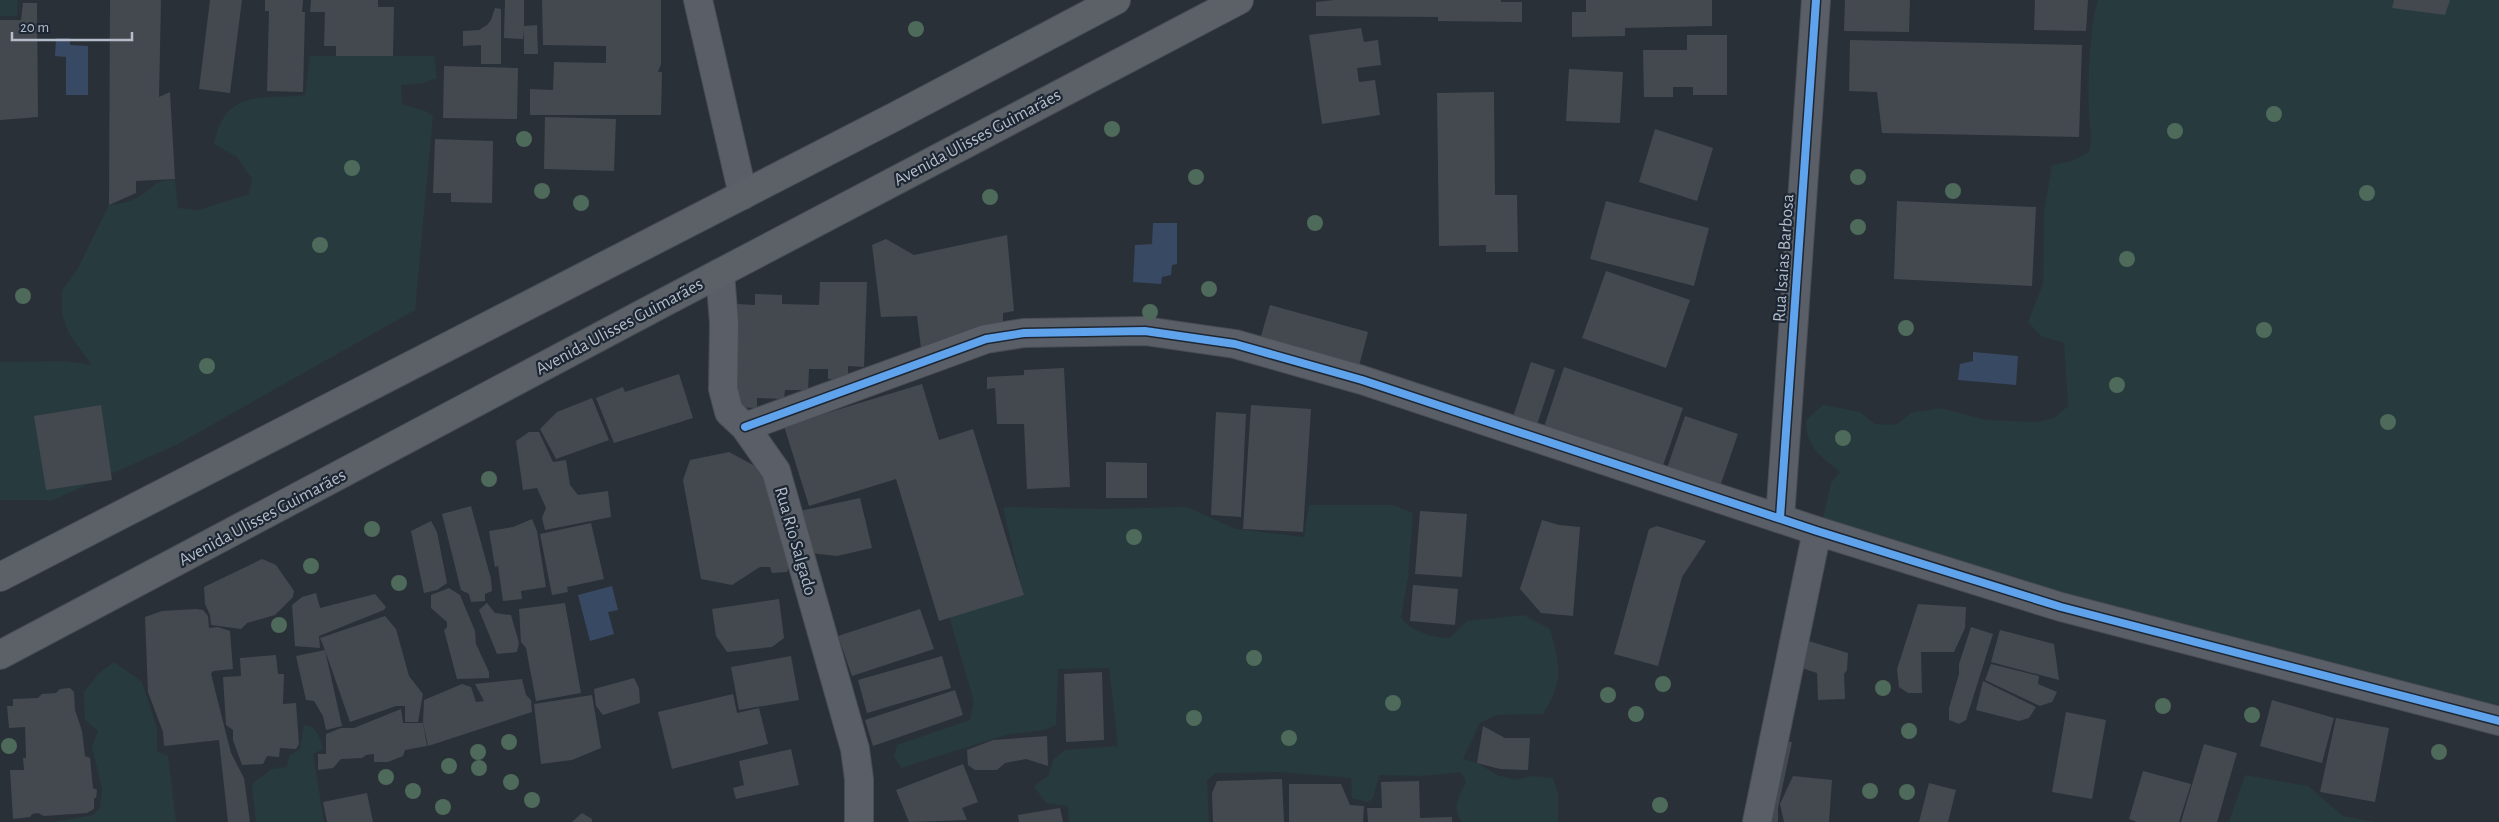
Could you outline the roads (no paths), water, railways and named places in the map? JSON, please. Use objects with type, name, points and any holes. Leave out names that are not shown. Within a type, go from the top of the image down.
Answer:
[{"type":"main road","points":[[0,577],[743,195],[1116,0]]},
{"type":"main road","name":"Avenida Ulisses Guimarães","points":[[0,655],[720,272],[1239,0]]},
{"type":"street","points":[[698,0],[743,195]]},
{"type":"street","name":"Rua Isaias Barbosa","points":[[1780,518],[1816,0]]},
{"type":"street","name":"Rua Rio Salgado","points":[[720,272],[724,323],[723,389],[729,412],[745,427],[776,472],[855,749],[859,779],[859,822]]},
{"type":"street","points":[[745,427],[986,339],[1024,333],[1145,331],[1235,344],[1362,380],[1817,531],[2061,607],[2499,721]]},
{"type":"street","points":[[1757,822],[1817,531]]},
{"type":"water","points":[[56,38],[70,38],[70,45],[88,46],[88,95],[66,95],[66,57],[55,56]]},
{"type":"water","points":[[1153,223],[1177,223],[1177,264],[1172,265],[1171,275],[1162,277],[1161,284],[1133,282],[1135,245],[1152,244]]},
{"type":"water","points":[[1973,352],[2018,356],[2016,385],[1958,380],[1960,364],[1973,361]]},
{"type":"water","points":[[612,586],[618,610],[608,612],[614,634],[590,641],[578,595]]}]
